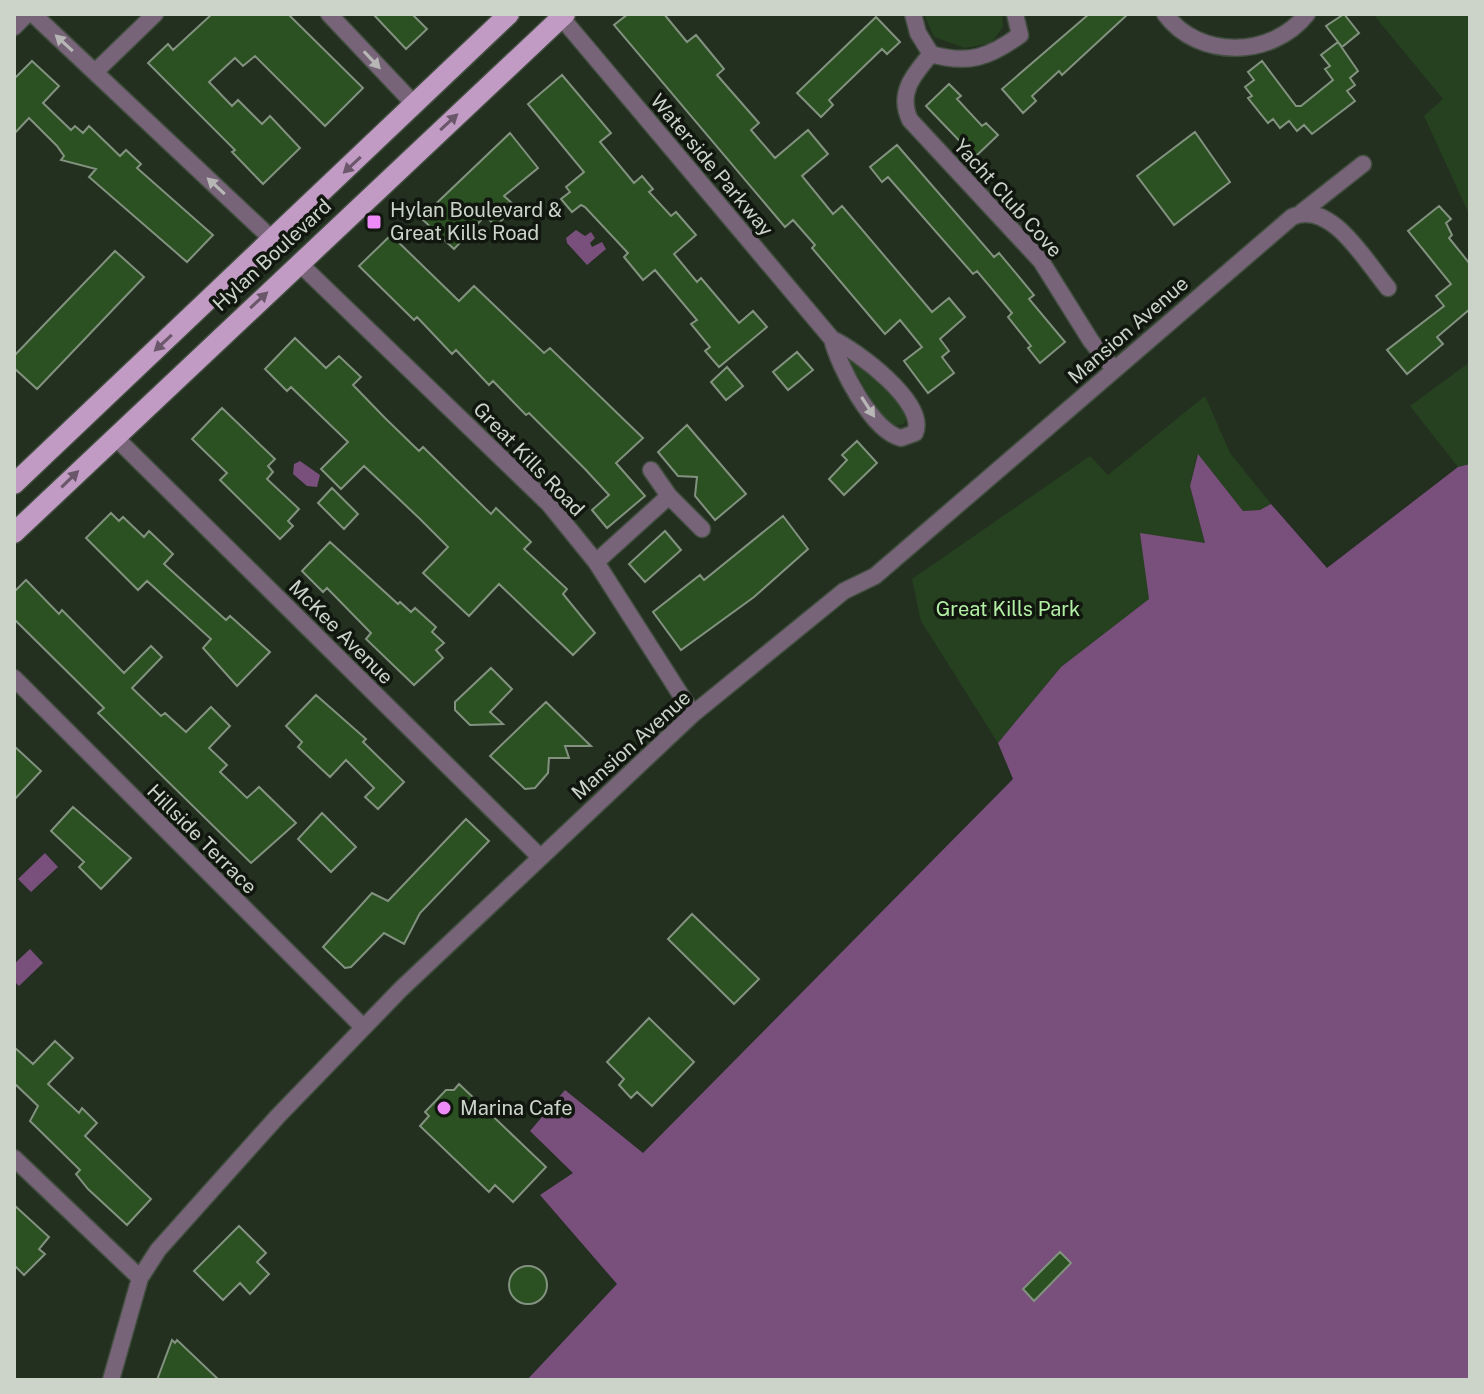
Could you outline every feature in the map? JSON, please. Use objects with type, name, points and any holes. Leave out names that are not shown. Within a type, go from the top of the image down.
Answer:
[{"type":"main road","name":"Hylan Boulevard","points":[[14,484],[509,14]]},
{"type":"main road","name":"Hylan Boulevard","points":[[14,533],[563,16]]},
{"type":"street","points":[[14,27],[30,14],[272,239]]},
{"type":"street","points":[[95,72],[155,14]]},
{"type":"street","points":[[329,14],[415,105]]},
{"type":"street","points":[[913,14],[918,33],[931,54],[950,60],[979,59],[1020,35],[1015,14]]},
{"type":"street","points":[[1165,14],[1188,35],[1227,48],[1271,42],[1293,29],[1307,14]]},
{"type":"street","name":"Waterside Parkway","points":[[563,16],[832,339],[837,357],[885,431],[901,438],[915,433],[917,417],[908,401],[853,349],[832,339]]},
{"type":"street","name":"Yacht Club Cove","points":[[931,54],[913,75],[906,90],[905,104],[910,120],[1041,261],[1091,341],[1114,369]]},
{"type":"street","name":"Mansion Avenue","points":[[111,1380],[140,1278],[158,1250],[363,1027],[539,856],[693,714],[844,591],[875,576],[1280,225],[1302,212],[1363,164]]},
{"type":"street","points":[[1302,212],[1312,213],[1333,223],[1388,288]]},
{"type":"street","name":"Great Kills Road","points":[[299,263],[549,504],[596,562],[693,714]]},
{"type":"street","name":"McKee Avenue","points":[[115,437],[539,856]]},
{"type":"street","points":[[651,470],[669,496],[702,529]]},
{"type":"street","points":[[596,562],[669,496]]},
{"type":"street","name":"Hillside Terrace","points":[[14,678],[363,1027]]},
{"type":"street","points":[[15,1161],[140,1278]]},
{"type":"green space","points":[[924,14],[1002,14],[1003,27],[991,43],[965,48],[934,37]]},
{"type":"green space","points":[[1373,14],[1470,14],[1470,216],[1424,116],[1443,99]]},
{"type":"green space","points":[[842,350],[898,398],[907,417],[904,424],[892,426],[882,417]]},
{"type":"green space","points":[[1470,362],[1470,464],[1458,467],[1410,406]]},
{"type":"green space","name":"Great Kills Park","points":[[1205,396],[1230,453],[1271,504],[1260,510],[1243,511],[1197,455],[1190,486],[1205,544],[1149,599],[1061,667],[998,743],[921,621],[912,579],[1090,456],[1108,475]]},
{"type":"shaded area","points":[[576,230],[585,236],[591,232],[595,238],[590,243],[592,247],[602,242],[606,249],[587,265],[567,243],[566,238]]},
{"type":"shaded area","points":[[1198,454],[1243,511],[1260,510],[1271,504],[1327,568],[1458,467],[1470,464],[1470,1380],[527,1380],[617,1284],[540,1195],[573,1173],[530,1131],[565,1090],[643,1153],[1013,779],[998,743],[1061,667],[1149,599],[1140,533],[1205,543],[1190,486]]},
{"type":"shaded area","points":[[300,461],[320,475],[317,487],[307,486],[293,474],[294,464]]},
{"type":"shaded area","points":[[45,853],[58,867],[31,892],[18,879]]},
{"type":"shaded area","points":[[30,949],[43,963],[19,986],[14,981],[14,964]]},
{"type":"building","points":[[212,14],[288,14],[363,88],[325,126],[255,56],[243,66],[235,58],[209,82],[232,106],[238,100],[262,124],[270,116],[300,148],[263,184],[232,152],[235,150],[148,63],[168,44],[173,50]]},
{"type":"building","points":[[373,14],[412,14],[427,29],[406,49]]},
{"type":"building","points":[[628,14],[664,14],[687,42],[696,35],[724,69],[717,75],[759,123],[751,130],[775,158],[808,130],[828,154],[802,176],[833,214],[842,206],[932,312],[949,298],[965,317],[940,339],[949,351],[942,357],[954,373],[928,393],[904,361],[922,347],[900,320],[885,334],[812,248],[815,245],[793,220],[785,227],[614,25]]},
{"type":"building","points":[[1089,14],[1128,14],[1062,75],[1059,71],[1032,96],[1036,101],[1023,113],[1002,89]]},
{"type":"building","points":[[1344,14],[1359,33],[1342,47],[1326,26]]},
{"type":"building","points":[[876,17],[900,42],[887,54],[882,49],[829,100],[833,105],[821,117],[797,93]]},
{"type":"building","points":[[1338,42],[1358,71],[1350,78],[1355,85],[1347,91],[1355,101],[1312,134],[1304,125],[1297,131],[1289,121],[1280,128],[1273,119],[1268,123],[1248,98],[1252,96],[1245,87],[1254,80],[1248,72],[1262,61],[1296,106],[1301,106],[1333,80],[1325,69],[1330,66],[1321,55]]},
{"type":"building","points":[[32,61],[59,86],[43,103],[71,130],[75,126],[83,133],[89,126],[120,156],[126,150],[141,164],[137,168],[213,235],[187,262],[89,177],[96,169],[61,160],[64,156],[57,146],[29,118],[14,134],[14,79]]},
{"type":"building","points":[[562,75],[611,133],[600,142],[634,183],[642,176],[653,189],[649,192],[671,216],[676,212],[696,235],[674,254],[697,282],[701,278],[739,323],[753,311],[767,327],[719,367],[705,351],[710,347],[691,324],[697,320],[655,270],[643,280],[624,257],[628,253],[585,207],[581,205],[572,212],[561,199],[570,192],[566,187],[584,172],[528,104]]},
{"type":"building","points":[[949,84],[961,96],[957,99],[982,126],[986,123],[998,135],[975,157],[926,106]]},
{"type":"building","points":[[1195,132],[1230,182],[1174,225],[1137,176]]},
{"type":"building","points":[[510,133],[538,168],[504,196],[515,206],[496,226],[485,216],[454,249],[421,218]]},
{"type":"building","points":[[897,145],[994,257],[999,253],[1034,295],[1029,299],[1065,342],[1040,363],[1008,317],[1012,313],[977,271],[973,274],[888,177],[882,182],[870,167]]},
{"type":"building","points":[[1439,206],[1451,219],[1446,223],[1452,235],[1449,238],[1470,264],[1470,309],[1437,337],[1443,344],[1407,374],[1387,350],[1444,306],[1436,296],[1451,284],[1408,231]]},
{"type":"building","points":[[391,235],[459,301],[474,286],[544,353],[550,348],[643,438],[616,463],[645,496],[607,528],[592,510],[609,495],[585,469],[529,413],[526,415],[493,381],[489,385],[456,350],[452,354],[417,317],[414,320],[359,266]]},
{"type":"building","points":[[115,251],[144,277],[37,389],[14,368],[14,356]]},
{"type":"building","points":[[295,338],[326,368],[339,356],[361,377],[353,385],[419,451],[423,447],[491,514],[496,508],[531,542],[524,549],[567,589],[563,594],[595,633],[573,655],[499,584],[469,616],[423,573],[448,547],[419,518],[364,466],[341,489],[321,469],[348,442],[291,387],[287,391],[265,369]]},
{"type":"building","points":[[797,352],[813,370],[788,390],[773,372]]},
{"type":"building","points":[[727,367],[743,386],[726,400],[711,382]]},
{"type":"building","points":[[222,408],[275,459],[268,466],[273,472],[267,479],[299,509],[288,521],[293,526],[280,539],[220,480],[227,473],[192,439]]},
{"type":"building","points":[[687,425],[746,494],[715,520],[695,496],[697,477],[678,476],[658,452]]},
{"type":"building","points":[[857,441],[877,463],[844,495],[829,479],[847,460],[842,455]]},
{"type":"building","points":[[332,488],[358,514],[344,529],[318,503]]},
{"type":"building","points":[[111,513],[119,521],[123,517],[144,537],[149,531],[173,554],[164,564],[226,620],[230,616],[270,652],[237,686],[203,648],[211,639],[147,581],[138,590],[86,538]]},
{"type":"building","points":[[783,516],[808,549],[754,597],[681,650],[653,612],[700,575],[704,580]]},
{"type":"building","points":[[665,531],[681,550],[645,582],[629,564]]},
{"type":"building","points":[[330,542],[398,604],[400,602],[411,612],[415,608],[436,627],[432,632],[444,643],[436,650],[443,658],[414,685],[366,639],[371,633],[327,588],[323,592],[302,571]]},
{"type":"building","points":[[26,580],[59,614],[62,610],[124,673],[151,646],[162,657],[132,688],[161,716],[165,713],[186,732],[211,707],[230,726],[209,748],[227,765],[220,772],[247,798],[259,787],[296,823],[251,863],[98,713],[104,708],[14,619],[14,592]]},
{"type":"building","points":[[491,668],[512,689],[490,712],[503,724],[470,725],[455,710],[455,702]]},
{"type":"building","points":[[316,695],[366,739],[363,742],[404,782],[378,809],[365,797],[374,788],[346,760],[330,777],[298,747],[302,742],[286,726]]},
{"type":"building","points":[[546,702],[591,746],[565,746],[569,758],[549,758],[548,773],[535,788],[525,789],[490,756]]},
{"type":"building","points":[[14,746],[41,771],[14,800]]},
{"type":"building","points":[[73,807],[131,858],[101,889],[79,867],[84,862],[51,831]]},
{"type":"building","points":[[322,813],[356,847],[331,872],[298,839]]},
{"type":"building","points":[[466,819],[489,841],[420,913],[404,944],[384,933],[351,967],[345,968],[323,947],[372,893],[388,901]]},
{"type":"building","points":[[692,914],[759,979],[734,1004],[668,939]]},
{"type":"building","points":[[649,1018],[694,1062],[652,1106],[637,1092],[631,1098],[619,1085],[624,1079],[607,1062]]},
{"type":"building","points":[[55,1041],[73,1058],[48,1084],[79,1113],[82,1108],[97,1123],[85,1136],[151,1199],[127,1225],[88,1189],[76,1174],[80,1170],[30,1121],[38,1106],[14,1083],[14,1047],[33,1064]]},
{"type":"building","points":[[459,1084],[546,1167],[513,1202],[495,1185],[489,1192],[420,1126],[429,1116],[425,1112],[446,1090],[454,1090]]},
{"type":"building","points":[[14,1205],[49,1237],[39,1249],[45,1254],[24,1275],[14,1265]]},
{"type":"building","points":[[239,1226],[266,1253],[257,1262],[269,1274],[250,1294],[240,1283],[223,1300],[194,1271]]},
{"type":"building","points":[[1060,1252],[1071,1263],[1034,1301],[1023,1289]]},
{"type":"building","points":[[528,1266],[542,1271],[547,1285],[542,1299],[528,1304],[514,1299],[509,1285],[514,1271]]},
{"type":"building","points":[[172,1340],[175,1343],[177,1340],[219,1380],[157,1380]]},
{"type":"place","name":"Hylan Boulevard & Great Kills Road","points":[[374,222]]},
{"type":"place","name":"Marina Cafe","points":[[444,1108]]}]
